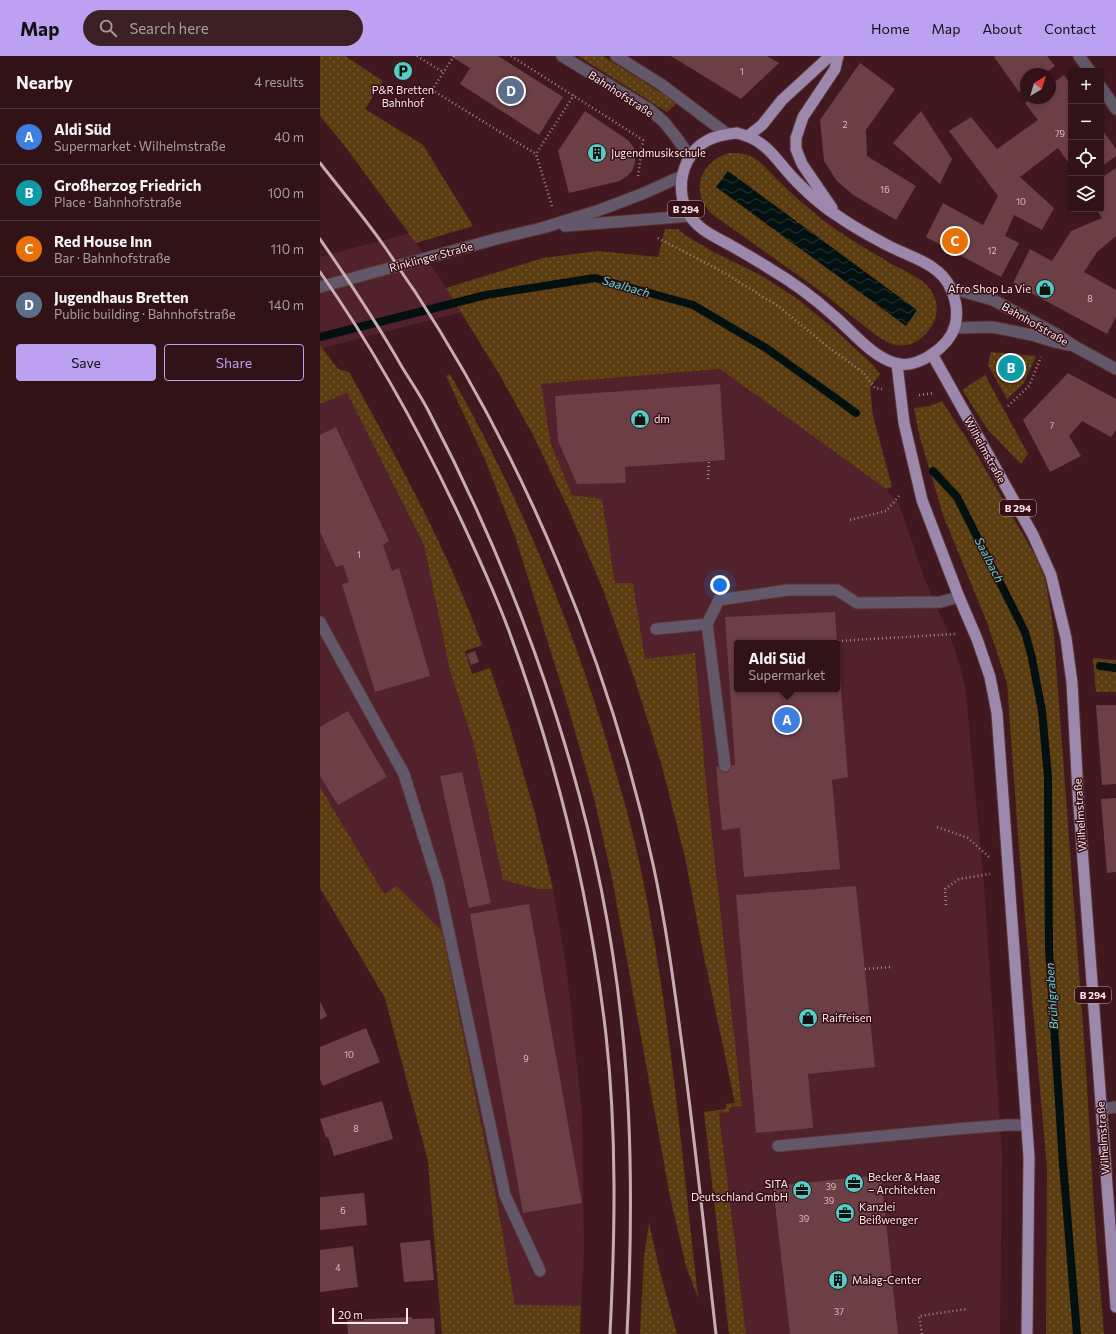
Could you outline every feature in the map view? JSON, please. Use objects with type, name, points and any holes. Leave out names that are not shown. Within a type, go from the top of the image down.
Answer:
[{"type":"main road","points":[[748,136],[762,125],[782,100],[830,56]]},
{"type":"main road","points":[[837,216],[802,164],[796,149],[796,138],[803,117],[834,69],[838,56]]},
{"type":"main road","name":"B 294","points":[[737,133],[748,136],[760,142],[770,150],[797,182],[837,216],[888,246],[923,261],[936,270],[950,288],[956,310],[954,328],[949,338],[932,354],[914,364],[897,364],[884,360],[823,306],[799,287],[710,234],[698,224],[690,216],[682,197],[682,176],[690,157],[704,142],[716,136],[727,134],[737,133]]},
{"type":"main road","name":"Wilhelmstraße","points":[[932,354],[1043,555],[1051,575],[1066,638],[1072,683],[1078,794],[1116,1307]]},
{"type":"main road","points":[[897,364],[904,423],[922,500],[959,597],[977,638],[988,671],[997,713],[1029,1157],[1027,1334]]},
{"type":"street","name":"Bahnhofstraße","points":[[562,56],[649,109],[664,122],[690,157]]},
{"type":"street","points":[[616,56],[662,85],[727,134]]},
{"type":"street","points":[[1083,57],[1088,68]]},
{"type":"street","points":[[1104,91],[1116,109]]},
{"type":"street","name":"Rinklinger Straße","points":[[320,287],[542,228],[604,209],[682,176]]},
{"type":"street","name":"Rinklinger Straße","points":[[542,228],[690,216]]},
{"type":"street","name":"Bahnhofstraße","points":[[950,288],[993,300],[1058,335],[1074,346],[1116,369]]},
{"type":"street","name":"Bahnhofstraße","points":[[954,328],[992,327],[1032,335],[1074,346]]},
{"type":"street","points":[[725,766],[707,624],[719,600],[788,590],[837,590],[857,603],[940,602],[959,597]]},
{"type":"street","points":[[320,622],[404,774],[439,886],[505,1195],[540,1271]]},
{"type":"street","points":[[656,629],[707,624]]},
{"type":"street","points":[[1101,1109],[1116,1107]]},
{"type":"street","points":[[778,1146],[956,1129],[1027,1125]]},
{"type":"path","points":[[417,56],[443,72]]},
{"type":"path","points":[[454,56],[432,90],[536,154],[552,206]]},
{"type":"path","points":[[511,56],[643,140],[638,171],[638,181]]},
{"type":"path","points":[[536,154],[574,95]]},
{"type":"path","points":[[635,155],[641,156]]},
{"type":"path","points":[[657,238],[723,272],[780,308],[824,344],[864,373],[875,388]]},
{"type":"path","points":[[1008,406],[1029,386],[1043,353]]},
{"type":"path","points":[[901,394],[917,396],[935,393],[950,387]]},
{"type":"path","points":[[708,479],[709,461]]},
{"type":"path","points":[[850,520],[886,512],[900,495]]},
{"type":"path","points":[[840,641],[955,634]]},
{"type":"path","points":[[937,827],[968,838],[989,857]]},
{"type":"path","points":[[946,905],[945,889],[958,878],[990,874]]},
{"type":"path","points":[[865,969],[891,967]]},
{"type":"path","points":[[922,1334],[919,1316],[966,1309]]},
{"type":"shaded area","points":[[320,56],[345,56],[383,81],[365,109],[423,145],[473,226],[416,243],[344,145],[320,116]]},
{"type":"shaded area","points":[[578,56],[603,56],[677,103],[667,112]]},
{"type":"shaded area","points":[[729,153],[745,154],[754,158],[802,203],[831,226],[926,284],[934,296],[937,310],[934,323],[926,334],[917,341],[908,345],[891,344],[877,336],[816,288],[710,212],[702,199],[700,182],[707,167],[713,161],[720,156]]},
{"type":"shaded area","points":[[665,229],[678,229],[710,250],[762,276],[799,300],[872,364],[880,374],[870,388],[873,416],[892,487],[886,489],[720,369],[541,384],[551,444],[572,495],[602,499],[615,583],[633,583],[645,659],[695,653],[705,772],[742,1106],[730,1107],[729,1112],[719,1113],[746,1334],[729,1334],[704,1112],[726,1109],[726,1104],[735,1103],[702,947],[685,857],[662,766],[634,677],[602,587],[569,510],[533,435],[498,372],[446,288],[543,258],[598,251],[658,257]]},
{"type":"shaded area","points":[[410,233],[462,312],[322,348],[320,345],[320,257]]},
{"type":"shaded area","points":[[320,345],[338,369],[349,372],[404,472],[438,540],[469,610],[482,645],[465,651],[472,674],[490,668],[509,724],[534,810],[553,889],[538,889],[503,880],[474,745],[450,671],[424,545],[347,393],[320,404]]},
{"type":"shaded area","points":[[991,352],[1036,356],[1024,383],[1007,399],[988,365]]},
{"type":"shaded area","points":[[720,369],[886,489],[899,504],[925,580],[954,646],[965,685],[984,885],[1002,1154],[1000,1334],[746,1334],[719,1113],[728,1112],[729,1107],[742,1106],[705,772],[695,654],[645,660],[633,583],[615,583],[602,499],[572,495],[551,444],[541,384]]},
{"type":"shaded area","points":[[450,374],[496,459],[517,503],[555,592],[588,683],[619,782],[641,870],[660,976],[668,1030],[698,1298],[686,1266],[670,1196],[612,878],[594,798],[568,707],[516,539],[486,462],[446,376]]},
{"type":"shaded area","points":[[985,375],[1028,454],[1021,464],[988,430],[962,390]]},
{"type":"shaded area","points":[[347,393],[424,545],[450,671],[474,745],[538,889],[553,889],[566,965],[582,1112],[584,1252],[581,1306],[515,1306],[497,1202],[442,931],[384,895],[320,787],[320,404]]},
{"type":"shaded area","points":[[942,401],[976,453],[1037,559],[1045,579],[1053,624],[1104,1334],[1046,1334],[1047,1169],[1019,848],[1007,683],[988,625],[943,515],[919,434],[914,408],[930,406]]},
{"type":"shaded area","points":[[1093,658],[1116,660],[1116,692],[1096,692]]},
{"type":"shaded area","points":[[320,787],[384,894],[397,886],[442,931],[497,1202],[515,1305],[581,1306],[580,1334],[442,1334],[428,1161],[385,998],[320,888]]},
{"type":"shaded area","points":[[649,1223],[660,1272],[677,1334],[640,1334],[644,1257]]},
{"type":"water","points":[[728,171],[917,310],[906,326],[716,187]]},
{"type":"building","points":[[451,56],[498,56],[563,97],[539,135],[460,84],[470,68]]},
{"type":"building","points":[[671,56],[767,56],[779,63],[741,99]]},
{"type":"building","points":[[1047,56],[1055,66],[1052,68],[1020,68],[1019,92],[994,57]]},
{"type":"building","points":[[860,63],[895,89],[866,130],[867,156],[916,186],[896,220],[853,195],[837,181],[824,161],[820,120]]},
{"type":"building","points":[[1064,75],[1068,81],[1068,162],[1058,148],[1020,177],[1054,208],[1042,230],[1014,215],[1005,236],[1019,243],[1001,277],[926,237],[943,203],[983,225],[998,196],[949,131],[971,117],[997,149],[1038,120],[1026,104],[1056,104],[1056,81]]},
{"type":"building","name":"Jugendmusikschule","points":[[585,111],[629,141],[634,148],[635,163],[632,171],[620,181],[569,193],[558,151]]},
{"type":"building","points":[[921,111],[952,159],[940,184],[893,143]]},
{"type":"building","points":[[1104,132],[1116,149],[1116,156],[1104,165]]},
{"type":"building","points":[[1116,168],[1116,236],[1097,252],[1084,272],[1116,290],[1116,317],[1107,334],[1013,283],[1030,249],[1052,261],[1071,231],[1102,218],[1098,212],[1104,212],[1104,176]]},
{"type":"building","points":[[1068,373],[1116,399],[1116,430],[1111,437],[1082,421],[1069,436],[1081,456],[1050,472],[1023,420]]},
{"type":"building","name":"dm","points":[[720,384],[725,460],[625,467],[626,483],[577,484],[558,441],[555,396]]},
{"type":"building","points":[[336,427],[389,541],[383,545],[392,571],[399,568],[430,676],[375,692],[342,584],[349,582],[343,565],[336,567],[320,532],[320,435]]},
{"type":"building","points":[[835,612],[837,640],[734,640],[734,692],[840,692],[840,679],[848,777],[832,780],[840,869],[744,877],[740,828],[722,830],[716,767],[735,765],[725,617]]},
{"type":"building","points":[[475,651],[479,662],[471,665],[467,654]]},
{"type":"building","points":[[1096,705],[1116,705],[1116,784],[1102,785]]},
{"type":"building","points":[[348,711],[387,777],[338,805],[320,776],[320,727]]},
{"type":"building","points":[[462,772],[491,903],[469,908],[440,776]]},
{"type":"building","points":[[1116,798],[1116,872],[1107,873],[1101,799]]},
{"type":"building","name":"Raiffeisen","points":[[856,886],[875,1067],[808,1074],[813,1128],[756,1133],[736,895]]},
{"type":"building","points":[[529,904],[582,1203],[523,1213],[470,914]]},
{"type":"building","points":[[320,1001],[327,1016],[320,1020]]},
{"type":"building","points":[[366,1028],[380,1062],[323,1086],[320,1079],[320,1047]]},
{"type":"building","points":[[382,1101],[393,1139],[334,1156],[320,1119]]},
{"type":"building","name":"Malag-Center","points":[[881,1175],[898,1334],[790,1334],[773,1186]]},
{"type":"building","points":[[364,1193],[367,1225],[320,1230],[320,1197]]},
{"type":"building","points":[[430,1240],[434,1280],[404,1282],[400,1243]]},
{"type":"building","points":[[353,1246],[358,1287],[320,1292],[320,1250]]},
{"type":"building","points":[[411,1317],[413,1319],[434,1318],[435,1334],[348,1334],[347,1320]]},
{"type":"waterway","name":"Saalbach","points":[[320,337],[486,295],[595,278],[693,305],[766,348],[856,413]]},
{"type":"waterway","name":"Brühlgraben","points":[[933,471],[957,497],[1025,632],[1032,658],[1042,711],[1048,777],[1049,949],[1063,1164],[1077,1334]]},
{"type":"waterway","name":"Saalbach","points":[[1100,666],[1116,668]]},
{"type":"railway","points":[[320,163],[375,233],[414,290],[455,356],[493,424],[528,494],[559,566],[588,640],[613,714],[635,789],[658,887],[666,932],[687,1081],[716,1334]]},
{"type":"railway","points":[[320,239],[373,318],[423,400],[465,485],[499,560],[529,637],[556,716],[579,795],[598,875],[613,956],[623,1037],[629,1112],[631,1186],[627,1334]]},
{"type":"railway","points":[[320,272],[358,328],[409,416],[469,537],[490,583],[509,631],[557,780],[570,830],[591,932],[610,1072],[614,1184],[610,1334]]},
{"type":"place","name":"P&R Bretten Bahnhof","points":[[403,71]]},
{"type":"place","name":"Jugendhaus Bretten","points":[[511,91]]},
{"type":"place","name":"Jugendmusikschule","points":[[597,153]]},
{"type":"place","name":"Red House Inn","points":[[955,241]]},
{"type":"place","name":"Afro Shop La Vie","points":[[1045,289]]},
{"type":"place","name":"Großherzog Friedrich","points":[[1011,368]]},
{"type":"place","name":"dm","points":[[640,419]]},
{"type":"place","name":"Aldi Süd","points":[[787,720]]},
{"type":"place","name":"Raiffeisen","points":[[808,1018]]},
{"type":"place","name":"Becker & Haag – Architekten","points":[[854,1183]]},
{"type":"place","name":"SITA Deutschland GmbH","points":[[802,1190]]},
{"type":"place","name":"Kanzlei Beißwenger","points":[[845,1213]]},
{"type":"place","name":"Malag-Center","points":[[838,1280]]}]
